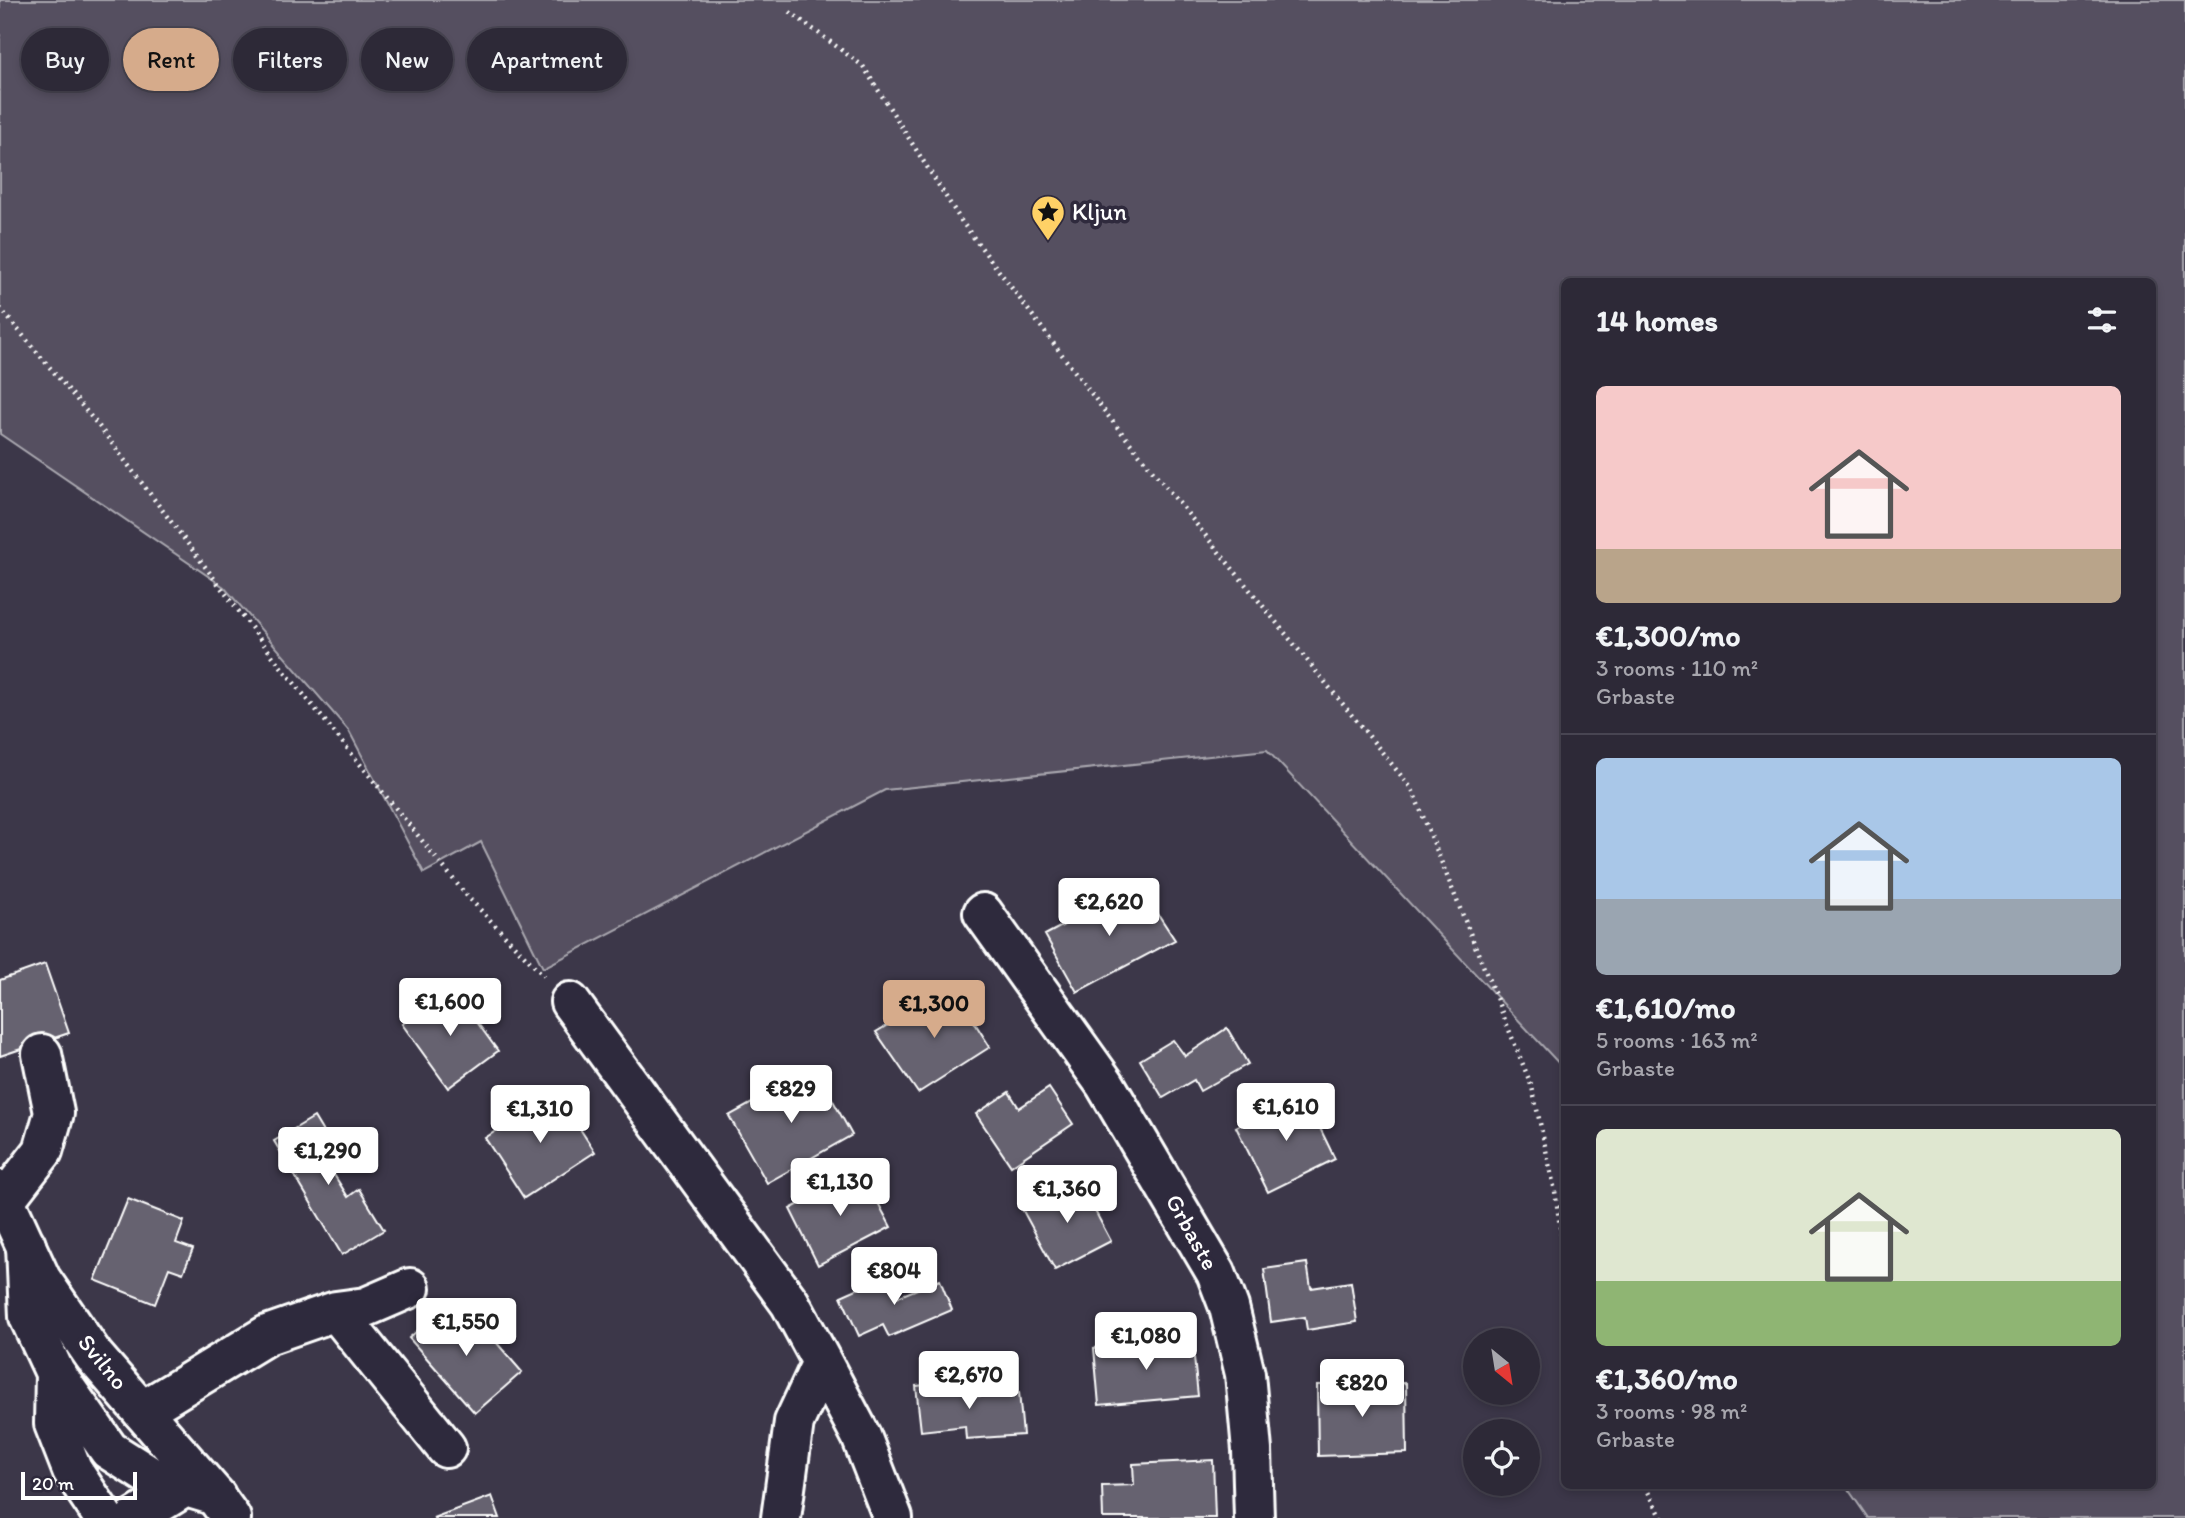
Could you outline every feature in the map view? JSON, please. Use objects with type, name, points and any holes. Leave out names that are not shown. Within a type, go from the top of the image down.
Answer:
[{"type":"street","name":"Grbaste","points":[[983,913],[1105,1084],[1216,1273],[1229,1307],[1245,1374],[1252,1450],[1254,1518]]},
{"type":"street","points":[[569,1002],[790,1303],[862,1436],[893,1518]]},
{"type":"street","points":[[2,1195],[43,1151],[54,1113],[42,1054]]},
{"type":"street","name":"Svilno","points":[[2,1195],[41,1279],[94,1356],[142,1411],[184,1506]]},
{"type":"street","points":[[26,1245],[29,1317],[55,1373],[109,1450],[150,1476],[184,1506]]},
{"type":"street","points":[[142,1411],[267,1335],[336,1311],[366,1307],[410,1288]]},
{"type":"street","points":[[336,1311],[446,1448]]},
{"type":"street","points":[[781,1518],[794,1422],[822,1362]]},
{"type":"street","points":[[55,1373],[54,1423],[72,1470],[104,1518]]},
{"type":"path","points":[[790,12],[863,66],[962,222],[1101,406],[1412,789],[1532,1087],[1555,1191],[1561,1234]]},
{"type":"path","points":[[0,307],[98,425],[278,663],[467,896],[569,1002]]},
{"type":"path","points":[[1647,1489],[1662,1518]]},
{"type":"shaded area","points":[[0,0],[2185,0],[2185,1518],[1868,1518],[1848,1489],[2156,1489],[2156,278],[1561,278],[1561,1066],[1267,750],[885,790],[543,968],[481,842],[424,873],[349,731],[224,587],[0,434]]},
{"type":"building","points":[[1139,885],[1175,940],[1077,992],[1045,935]]},
{"type":"building","points":[[45,964],[69,1033],[0,1056],[0,980]]},
{"type":"building","points":[[952,987],[990,1047],[918,1093],[876,1032]]},
{"type":"building","points":[[452,988],[498,1051],[448,1088],[402,1024]]},
{"type":"building","points":[[1227,1028],[1248,1064],[1200,1091],[1194,1080],[1163,1098],[1140,1060],[1173,1040],[1185,1056]]},
{"type":"building","points":[[815,1068],[852,1135],[767,1183],[729,1116]]},
{"type":"building","points":[[1049,1088],[1073,1124],[1011,1166],[976,1114],[1009,1092],[1019,1108]]},
{"type":"building","points":[[556,1092],[595,1152],[524,1198],[485,1138]]},
{"type":"building","points":[[1303,1093],[1335,1159],[1268,1192],[1236,1127]]},
{"type":"building","points":[[314,1117],[344,1167],[333,1173],[348,1197],[359,1189],[384,1230],[342,1255],[274,1141]]},
{"type":"building","points":[[861,1171],[891,1227],[818,1265],[790,1209]]},
{"type":"building","points":[[1078,1179],[1111,1241],[1055,1270],[1022,1209]]},
{"type":"building","points":[[128,1199],[184,1221],[176,1243],[193,1249],[183,1273],[169,1268],[155,1304],[95,1280]]},
{"type":"building","points":[[1307,1263],[1311,1288],[1351,1282],[1357,1322],[1307,1330],[1305,1317],[1271,1322],[1264,1269]]},
{"type":"building","points":[[886,1276],[895,1298],[940,1280],[952,1310],[889,1337],[883,1325],[859,1336],[841,1296]]},
{"type":"building","points":[[440,1311],[453,1327],[470,1312],[522,1372],[475,1413],[409,1338]]},
{"type":"building","points":[[1192,1338],[1198,1396],[1099,1405],[1094,1348]]},
{"type":"building","points":[[970,1381],[971,1397],[1019,1392],[1023,1435],[966,1439],[965,1426],[921,1431],[916,1386]]},
{"type":"building","points":[[1406,1383],[1407,1453],[1318,1456],[1317,1385]]},
{"type":"building","points":[[1213,1460],[1215,1518],[1103,1518],[1102,1486],[1134,1485],[1133,1464]]},
{"type":"building","points":[[492,1496],[500,1518],[433,1518]]},
{"type":"place","name":"Kljun","points":[[1048,242]]}]
